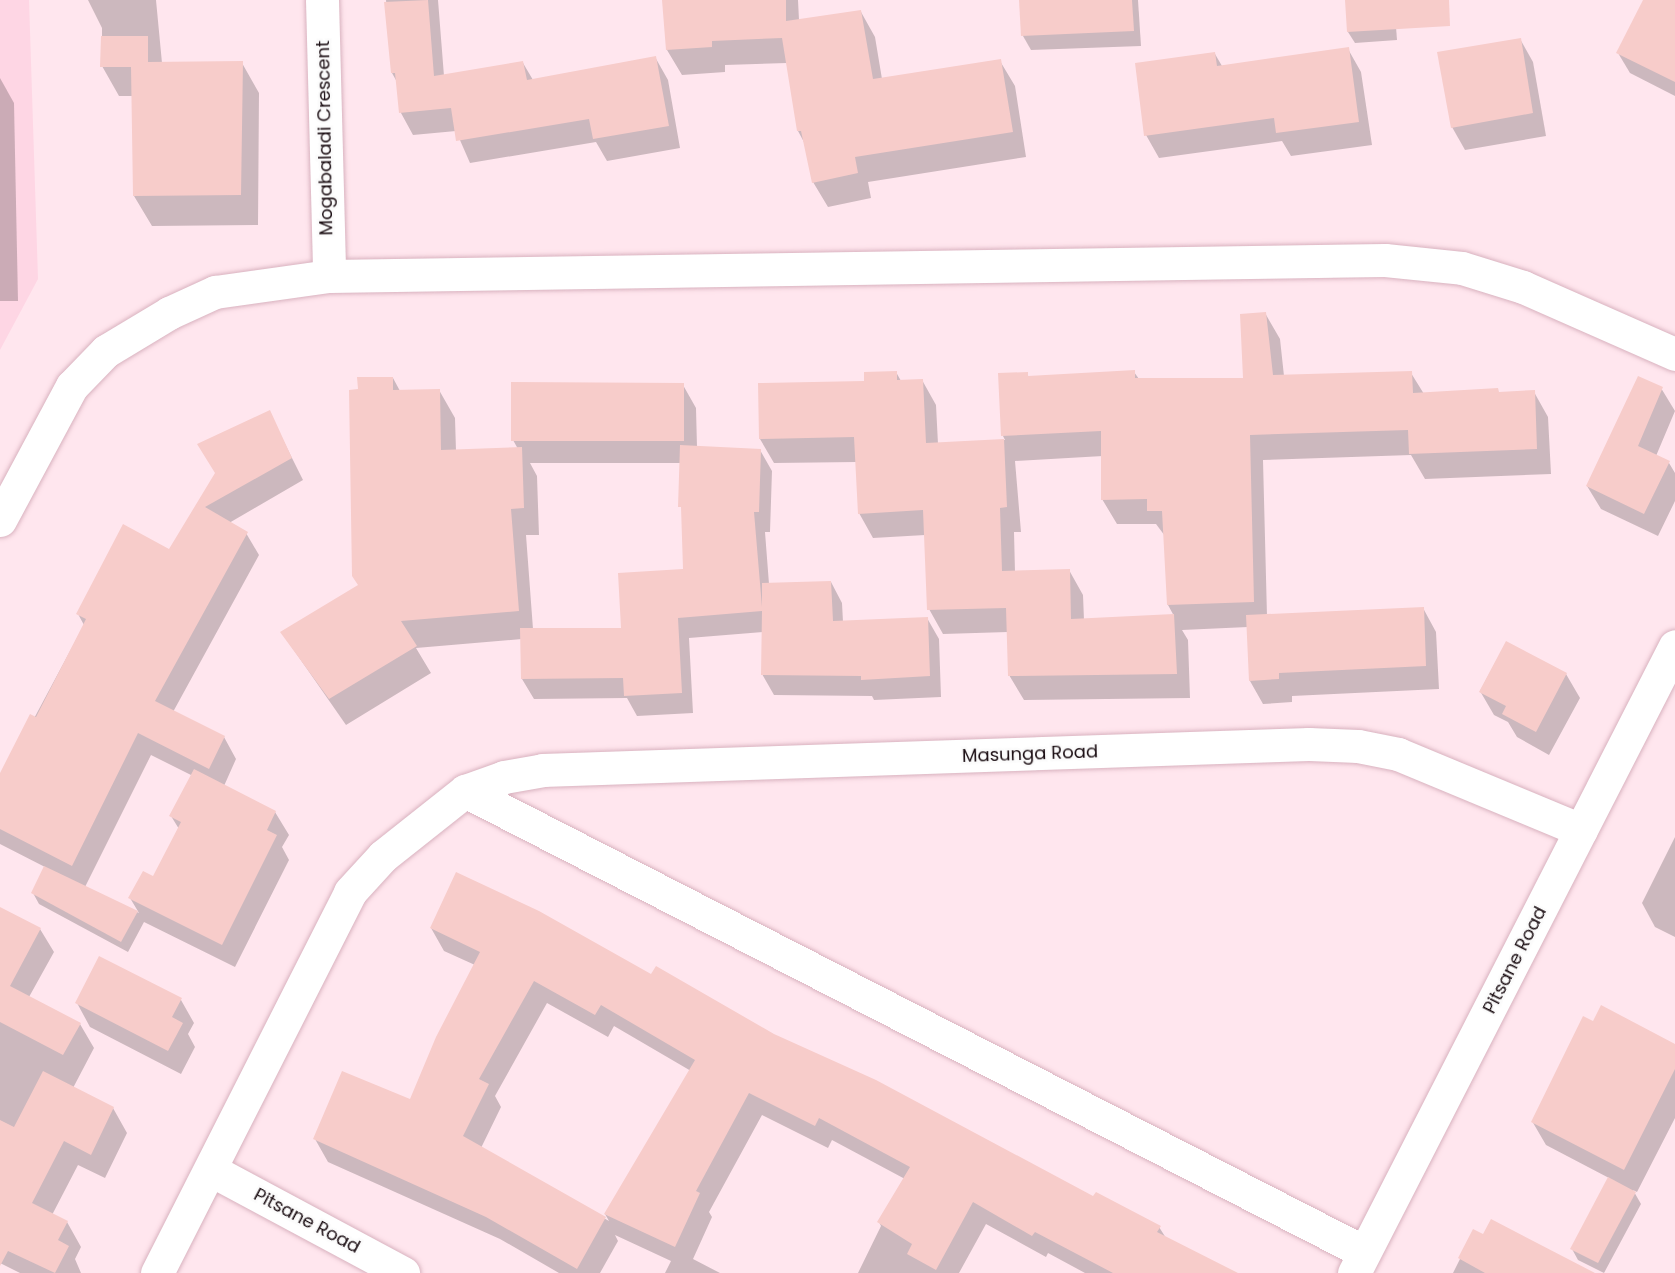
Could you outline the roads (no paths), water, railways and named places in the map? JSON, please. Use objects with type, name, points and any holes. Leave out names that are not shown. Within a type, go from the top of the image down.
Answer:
[{"type":"street","name":"Mogabaladi Crescent","points":[[322,0],[329,276]]},
{"type":"street","points":[[0,520],[72,386],[106,351],[169,314],[215,292],[329,276],[1385,260],[1462,268],[1523,287],[1675,354]]},
{"type":"street","name":"Pitsane Road","points":[[1359,1263],[1675,646]]},
{"type":"street","name":"Masunga Road","points":[[157,1273],[350,892],[383,856],[465,791],[504,777],[542,770],[1309,744],[1359,746],[1398,754],[1581,830]]},
{"type":"street","points":[[465,791],[1359,1263]]},
{"type":"street","name":"Pitsane Road","points":[[211,1170],[403,1273]]}]
